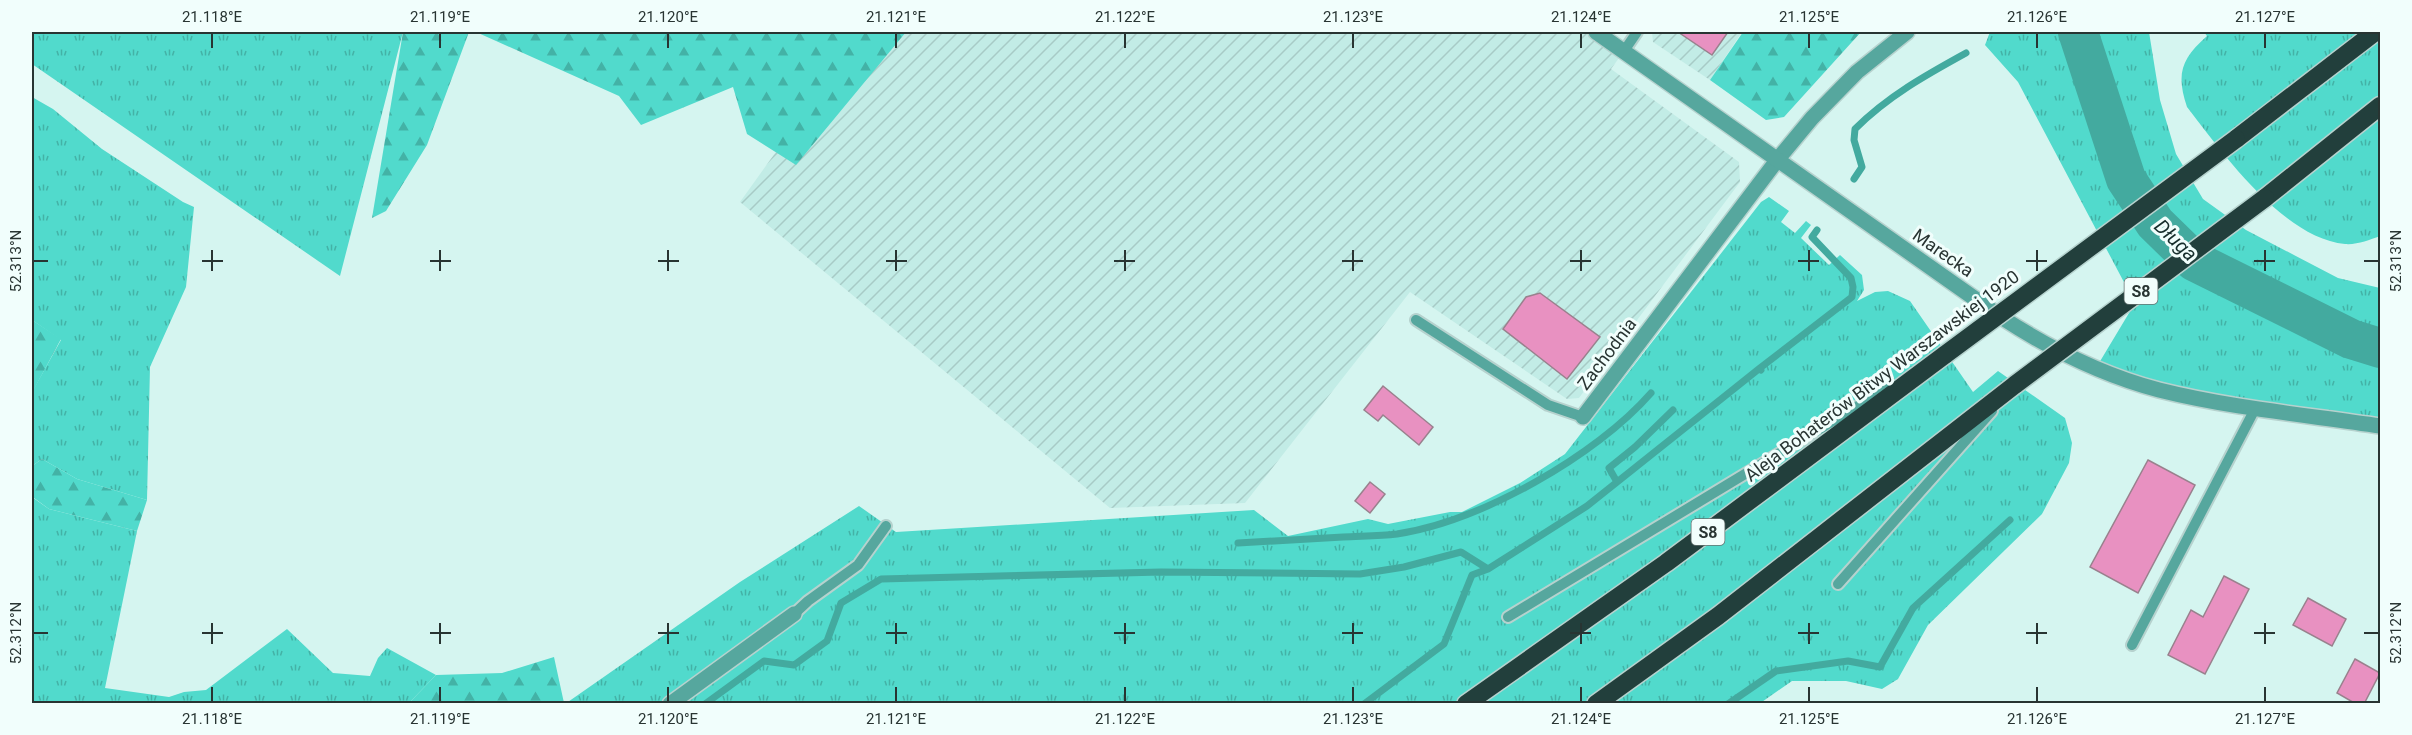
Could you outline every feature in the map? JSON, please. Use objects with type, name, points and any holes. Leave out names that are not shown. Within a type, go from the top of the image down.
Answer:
[{"type":"highway","name":"Aleja Bohaterów Bitwy Warszawskiej 1920","points":[[1466,704],[1666,563],[2236,139],[2375,32]]},
{"type":"highway","name":"S8","points":[[1596,704],[1718,616],[2016,384],[2265,198],[2380,106]]},
{"type":"street","name":"Marecka","points":[[1596,32],[2001,317],[2056,350],[2096,368],[2159,390],[2380,426]]},
{"type":"street","name":"Zachodnia","points":[[1583,417],[1778,159],[1812,118],[1857,72],[1907,32]]},
{"type":"street","points":[[670,704],[794,614]]},
{"type":"lane","points":[[1624,51],[1637,32]]},
{"type":"lane","name":"Zachodnia","points":[[1416,320],[1548,405],[1583,417]]},
{"type":"lane","points":[[1508,617],[1946,354]]},
{"type":"lane","points":[[1838,584],[2016,384]]},
{"type":"lane","points":[[2132,645],[2256,407]]},
{"type":"lane","points":[[794,614],[808,601],[858,565],[886,526]]},
{"type":"shaded area","points":[[862,32],[1596,32],[1624,51],[1611,69],[1739,162],[1740,182],[1579,398],[1567,399],[1410,292],[1245,503],[1110,508],[740,202]]},
{"type":"shaded area","points":[[1652,32],[1742,32],[1710,80],[1653,42]]},
{"type":"shaded area","points":[[2063,32],[2095,32],[2115,102],[2135,142],[2107,163]]},
{"type":"shaded area","points":[[2165,218],[2178,231],[2157,247],[2144,234]]},
{"type":"shaded area","points":[[2249,274],[2341,319],[2380,334],[2380,358],[2321,338],[2228,290]]},
{"type":"green space","points":[[32,32],[403,32],[340,276],[32,64]]},
{"type":"green space","points":[[403,32],[469,32],[427,145],[386,211],[372,218]]},
{"type":"green space","points":[[476,32],[906,32],[796,165],[747,134],[733,87],[641,125],[619,96]]},
{"type":"green space","points":[[1743,32],[1861,32],[1784,117],[1766,120],[1710,80]]},
{"type":"green space","points":[[1990,32],[2149,32],[2160,100],[2176,154],[2203,199],[2246,230],[2338,278],[2380,288],[2380,426],[2207,400],[2096,368],[2135,303],[2018,82],[1985,45]]},
{"type":"green space","points":[[2204,32],[2380,32],[2380,236],[2349,244],[2322,238],[2299,226],[2277,210],[2236,169],[2187,107],[2184,95],[2183,68],[2191,52],[2207,36]]},
{"type":"green space","points":[[32,97],[53,109],[102,149],[194,207],[186,287],[150,367],[147,500],[77,479],[42,459],[32,466],[32,392],[61,340],[32,320]]},
{"type":"green space","points":[[1769,197],[1789,211],[1781,222],[1795,233],[1806,221],[1811,225],[1801,238],[1829,265],[1840,255],[1862,275],[1864,290],[1857,301],[1875,292],[1888,291],[1910,301],[1973,392],[1998,371],[2065,418],[2072,443],[2069,463],[2042,514],[1928,625],[1898,679],[1882,689],[1846,681],[1792,681],[1759,704],[565,704],[740,582],[859,506],[896,532],[1254,510],[1288,536],[1368,519],[1388,524],[1450,512],[1462,512],[1520,483],[1565,454],[1761,202]]},
{"type":"green space","points":[[32,320],[61,339],[32,393]]},
{"type":"green space","points":[[42,459],[77,479],[147,500],[137,531],[49,509],[32,497],[32,466]]},
{"type":"green space","points":[[32,497],[49,509],[137,531],[105,688],[169,697],[184,692],[206,690],[287,629],[333,673],[370,676],[378,658],[387,648],[436,675],[409,703],[32,703]]},
{"type":"green space","points":[[554,657],[564,703],[409,703],[436,675],[502,673]]},
{"type":"building","points":[[1678,32],[1728,32],[1712,55]]},
{"type":"building","points":[[1540,293],[1600,337],[1567,379],[1503,329],[1526,297]]},
{"type":"building","points":[[1383,386],[1433,427],[1419,445],[1383,415],[1378,421],[1364,410]]},
{"type":"building","points":[[2148,460],[2195,485],[2138,593],[2090,567]]},
{"type":"building","points":[[1370,482],[1385,494],[1370,513],[1355,501]]},
{"type":"building","points":[[2224,576],[2249,589],[2205,674],[2168,655],[2191,610],[2203,617]]},
{"type":"building","points":[[2308,598],[2346,619],[2332,646],[2293,625]]},
{"type":"building","points":[[2355,659],[2380,673],[2364,704],[2356,704],[2337,693]]},
{"type":"waterway","name":"Długa","points":[[2078,32],[2126,179],[2155,223],[2194,261],[2351,339],[2380,348]]},
{"type":"waterway","points":[[1854,179],[1862,167],[1854,140],[1855,129],[1894,96],[1966,53]]},
{"type":"waterway","points":[[1760,368],[1852,297],[1851,278],[1812,237],[1817,230]]},
{"type":"waterway","points":[[705,704],[764,661],[794,665],[827,641],[841,603],[881,579],[1161,572],[1360,574],[1404,567],[1461,552],[1488,569],[1587,506],[1760,368],[1761,370]]},
{"type":"waterway","points":[[1238,543],[1397,534],[1430,527],[1464,515],[1500,500],[1569,462],[1628,417],[1651,393]]},
{"type":"waterway","points":[[1617,482],[1609,468],[1635,447],[1673,410]]},
{"type":"waterway","points":[[1728,704],[1776,671],[1848,661],[1880,667],[1913,608],[2010,520]]},
{"type":"waterway","points":[[1364,704],[1444,644],[1472,575],[1488,569]]}]
